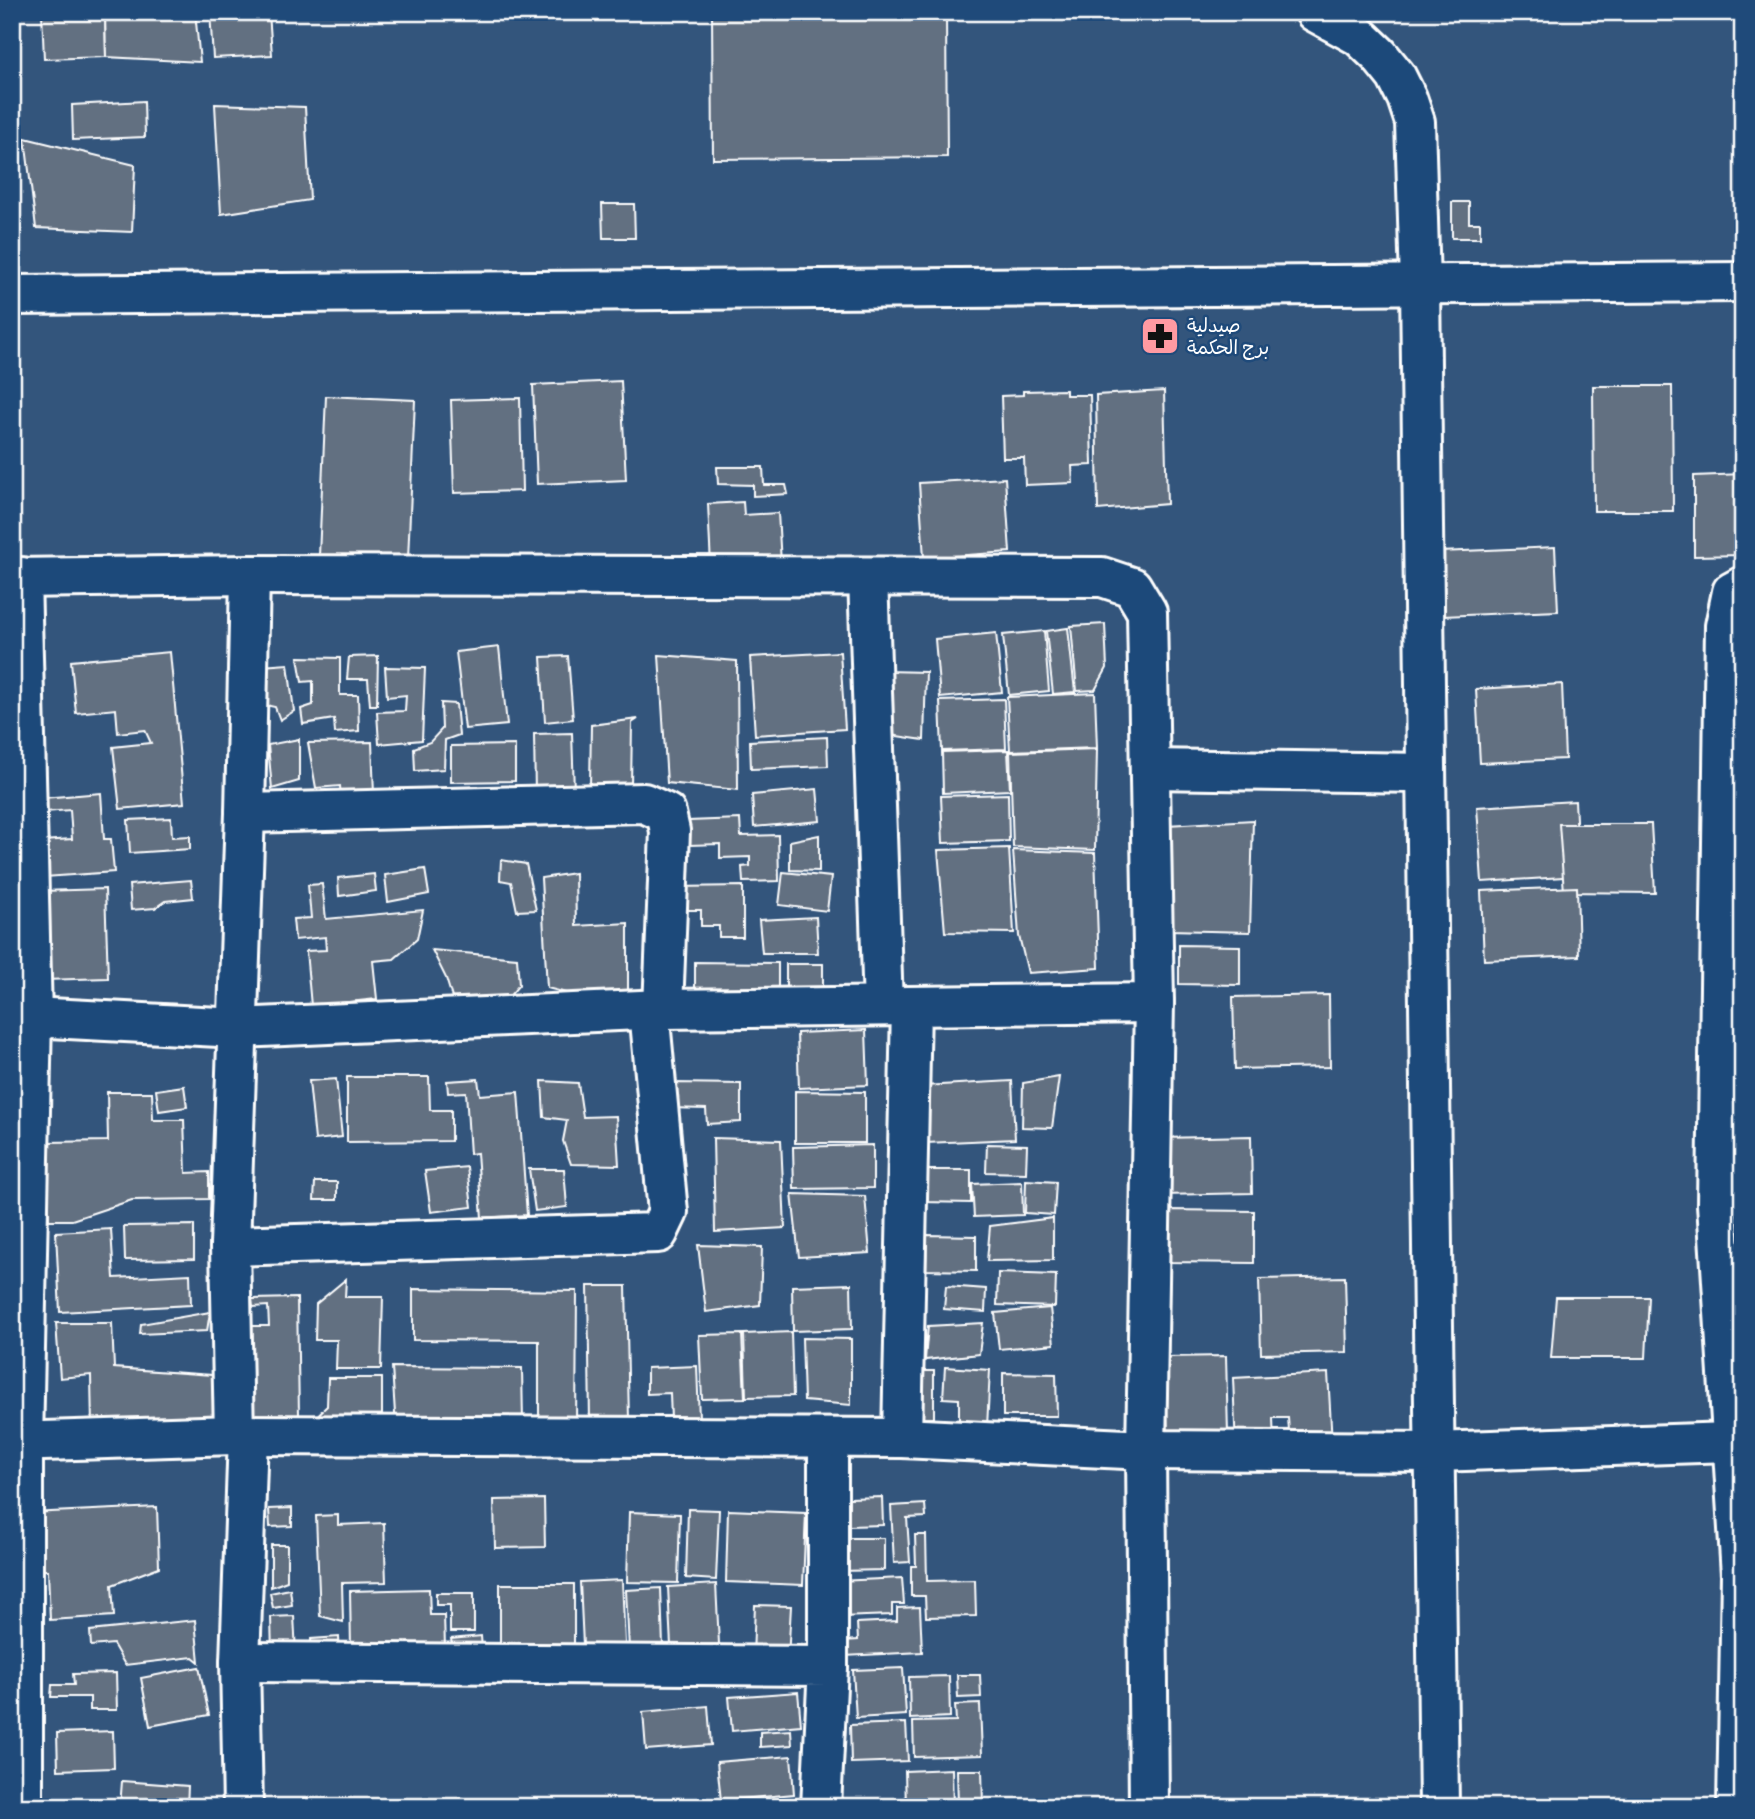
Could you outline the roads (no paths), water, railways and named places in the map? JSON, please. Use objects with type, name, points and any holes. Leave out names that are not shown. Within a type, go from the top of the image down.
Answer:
[{"type":"street","points":[[1315,12],[1359,36],[1379,55],[1396,76],[1415,122],[1420,284],[1438,1807]]},
{"type":"street","points":[[12,295],[1743,282]]},
{"type":"street","points":[[243,1807],[240,1662],[241,1436],[230,1246],[250,575]]},
{"type":"street","points":[[23,1807],[18,1443],[22,1016],[17,578],[250,575],[1102,577],[1132,587],[1147,612],[1154,1003],[1146,1450],[1149,1807]]},
{"type":"street","points":[[868,577],[897,1006],[902,1438]]},
{"type":"street","points":[[1737,1807],[1742,1575],[1730,1442],[1725,625],[1732,592],[1743,586]]},
{"type":"street","points":[[1150,769],[1426,773]]},
{"type":"street","points":[[230,1246],[658,1233],[668,1212],[656,1009],[671,853],[666,813],[644,803],[245,813]]},
{"type":"street","points":[[22,1016],[238,1028],[656,1009],[1154,1003]]},
{"type":"street","points":[[18,1443],[241,1436],[902,1438],[1146,1450],[1434,1452],[1730,1442]]},
{"type":"street","points":[[821,1807],[828,1666],[828,1438]]},
{"type":"street","points":[[240,1662],[828,1666]]},
{"type":"place","name":"صيدلية برج الحكمة","points":[[1160,336]]}]
